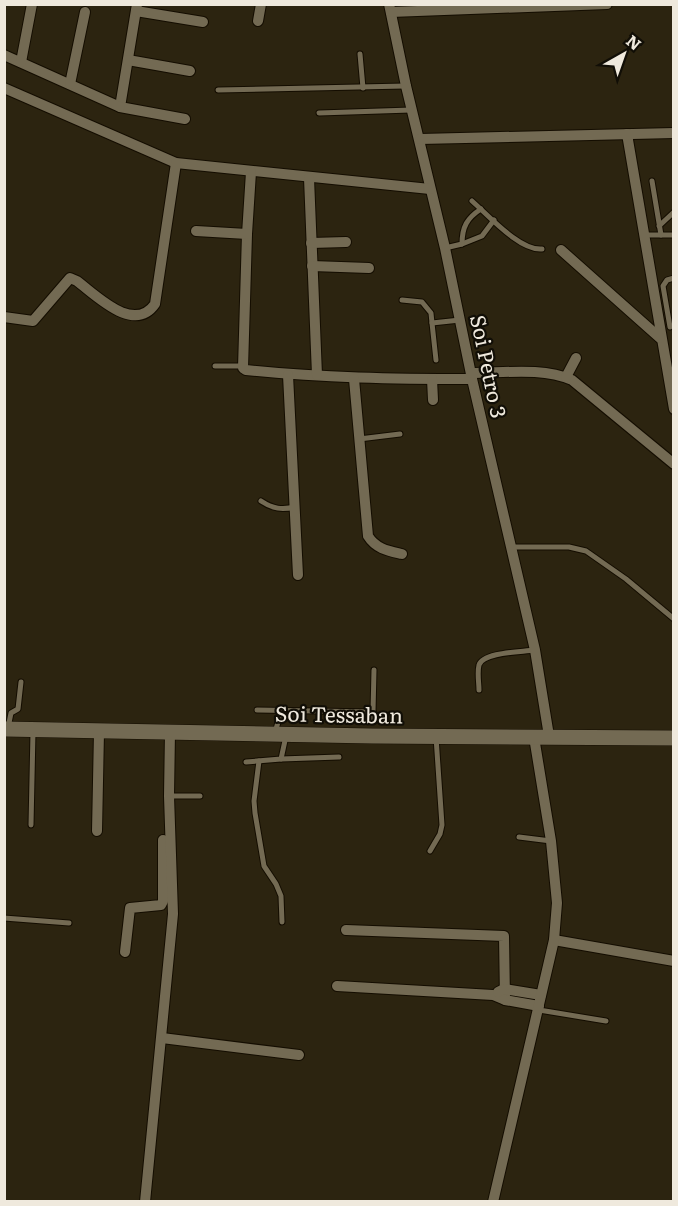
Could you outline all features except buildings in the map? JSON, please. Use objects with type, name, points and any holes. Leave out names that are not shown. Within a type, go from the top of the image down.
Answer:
[{"type":"street","points":[[21,63],[32,4]]},
{"type":"street","points":[[258,21],[261,4]]},
{"type":"street","points":[[390,8],[608,4]]},
{"type":"street","points":[[120,107],[137,8],[203,22]]},
{"type":"street","name":"Soi Petro 3","points":[[390,8],[535,650],[557,903],[554,940],[493,1202]]},
{"type":"street","points":[[70,84],[85,12]]},
{"type":"street","points":[[4,55],[120,107],[185,119]]},
{"type":"street","points":[[128,60],[190,71]]},
{"type":"street","points":[[4,88],[176,163],[430,189]]},
{"type":"street","points":[[420,139],[674,133]]},
{"type":"street","points":[[627,134],[643,236],[666,330],[674,409]]},
{"type":"street","points":[[4,317],[33,321],[70,278],[120,312],[132,316],[149,311],[155,304],[176,163]]},
{"type":"street","points":[[251,172],[242,366],[246,370],[354,379],[432,379],[541,372],[566,377],[674,464]]},
{"type":"street","points":[[309,178],[317,375]]},
{"type":"street","points":[[196,231],[247,234]]},
{"type":"street","points":[[311,243],[346,242]]},
{"type":"street","points":[[561,250],[666,330]]},
{"type":"street","points":[[312,266],[369,268]]},
{"type":"street","points":[[566,377],[576,358]]},
{"type":"street","points":[[288,375],[298,575]]},
{"type":"street","points":[[354,379],[368,536],[373,544],[384,550],[402,554]]},
{"type":"street","points":[[432,379],[433,400]]},
{"type":"street","name":"Soi Tessaban","points":[[6,729],[674,738]]},
{"type":"street","points":[[97,831],[99,732]]},
{"type":"street","points":[[145,1202],[153,1101],[162,1038],[173,914],[167,732]]},
{"type":"street","points":[[125,952],[130,908],[161,904],[163,901],[167,732]]},
{"type":"street","points":[[346,930],[502,935],[506,938],[504,994]]},
{"type":"street","points":[[554,940],[674,961]]},
{"type":"street","points":[[337,986],[504,994],[540,1004]]},
{"type":"street","points":[[162,1038],[299,1055]]},
{"type":"lane","points":[[360,54],[363,88]]},
{"type":"lane","points":[[218,90],[406,86]]},
{"type":"lane","points":[[320,113],[412,110]]},
{"type":"lane","points":[[652,181],[661,235]]},
{"type":"lane","points":[[472,201],[522,244],[534,250],[542,249]]},
{"type":"lane","points":[[462,244],[462,235],[467,220],[481,209]]},
{"type":"lane","points":[[659,226],[674,213]]},
{"type":"lane","points":[[446,248],[482,236],[494,220]]},
{"type":"lane","points":[[643,236],[674,234]]},
{"type":"lane","points":[[666,330],[664,283],[674,278]]},
{"type":"lane","points":[[402,300],[422,302],[431,314],[436,360]]},
{"type":"lane","points":[[432,323],[460,320]]},
{"type":"lane","points":[[215,366],[242,366]]},
{"type":"lane","points":[[359,439],[400,434]]},
{"type":"lane","points":[[261,501],[275,508],[295,507]]},
{"type":"lane","points":[[512,547],[569,548],[586,551],[626,579],[674,619]]},
{"type":"lane","points":[[479,690],[478,667],[482,660],[489,656],[535,650]]},
{"type":"lane","points":[[373,721],[374,670]]},
{"type":"lane","points":[[6,729],[11,713],[18,710],[21,682]]},
{"type":"lane","points":[[257,710],[373,712]]},
{"type":"lane","points":[[281,711],[281,759]]},
{"type":"lane","points":[[31,825],[33,730]]},
{"type":"lane","points":[[430,851],[440,834],[442,825],[436,735]]},
{"type":"lane","points":[[246,762],[339,757]]},
{"type":"lane","points":[[259,761],[254,801],[255,813],[264,866],[281,896],[282,922]]},
{"type":"lane","points":[[169,796],[200,796]]},
{"type":"lane","points":[[519,837],[551,841]]},
{"type":"lane","points":[[4,918],[69,923]]},
{"type":"lane","points":[[540,1004],[606,1021]]}]
